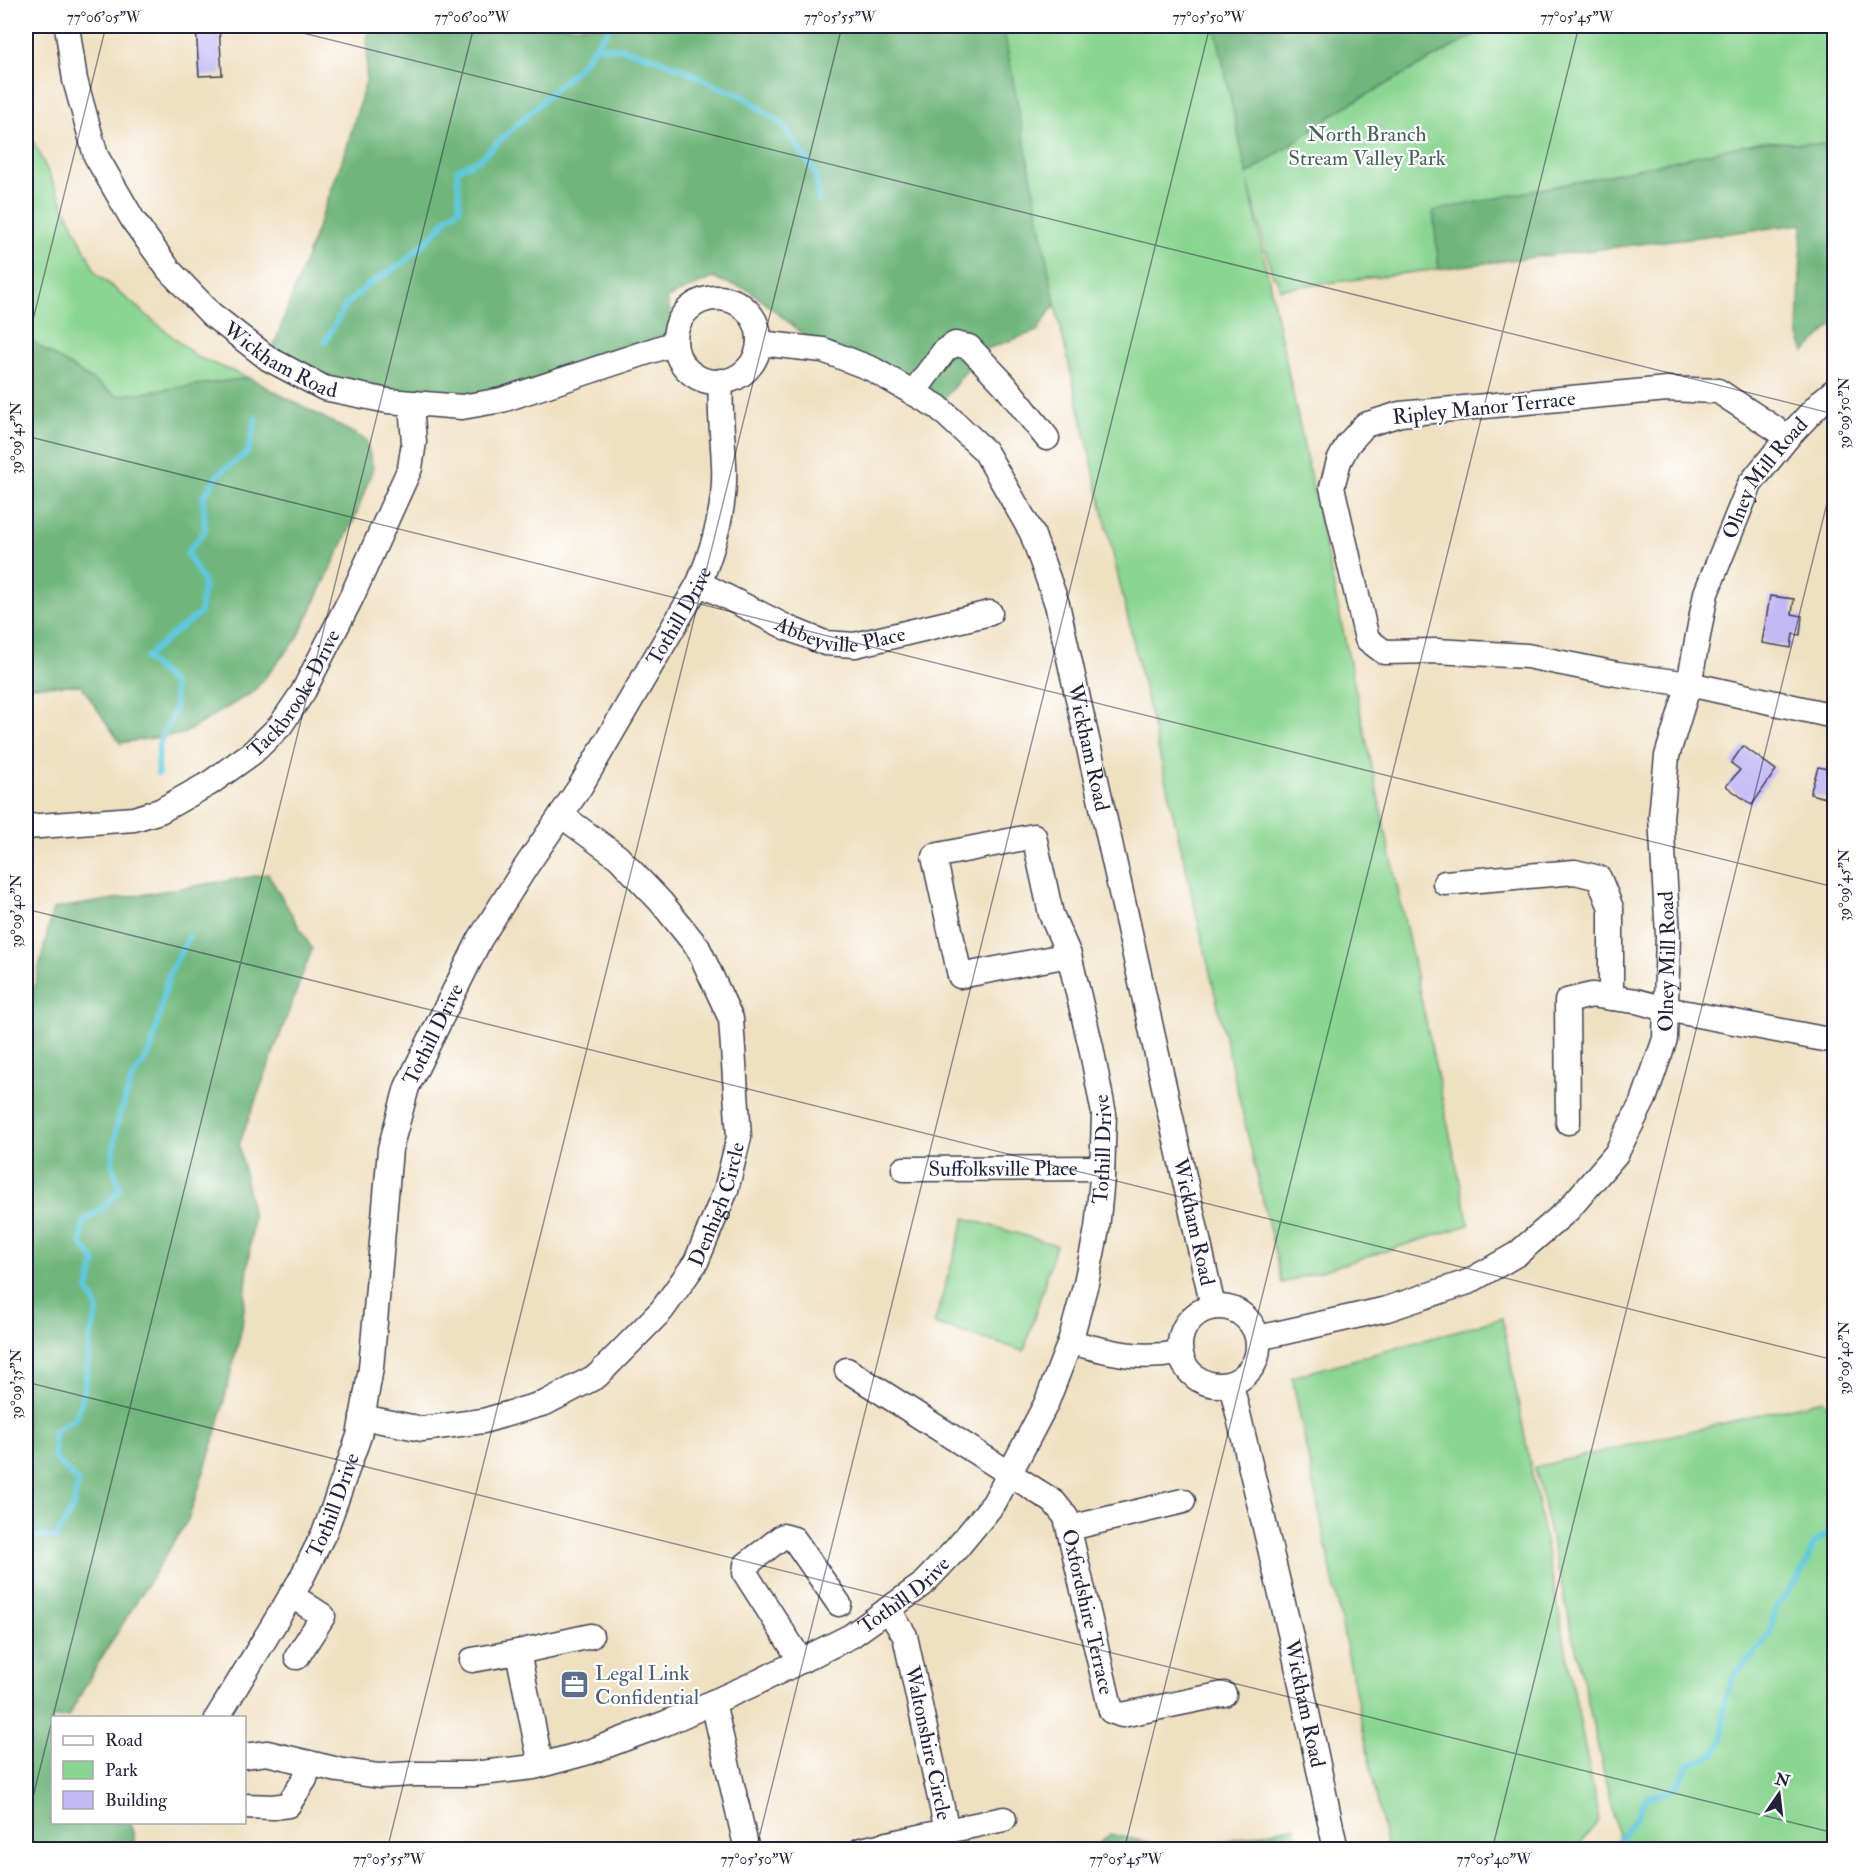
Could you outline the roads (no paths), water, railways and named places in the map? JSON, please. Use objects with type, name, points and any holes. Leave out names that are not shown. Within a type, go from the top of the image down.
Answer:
[{"type":"street","name":"Wickham Road","points":[[68,26],[75,80],[96,156],[133,220],[169,270],[211,314],[269,359],[324,388],[388,401],[462,407],[502,400],[675,343]]},
{"type":"street","points":[[710,298],[725,298],[739,304],[751,314],[758,328],[759,343],[756,357],[747,369],[735,377],[722,381],[705,380],[690,372],[680,358],[675,343],[677,327],[684,314],[696,304],[710,298]]},
{"type":"street","name":"Wickham Road","points":[[759,343],[823,350],[872,369],[938,407],[985,452],[1032,533],[1057,604],[1213,1307]]},
{"type":"street","points":[[913,393],[945,350],[955,344],[969,347],[1004,384],[1047,438]]},
{"type":"street","name":"Tothill Drive","points":[[218,1716],[291,1595],[325,1531],[353,1455],[371,1368],[378,1309],[390,1149],[408,1087],[480,939],[580,787],[699,583],[714,542],[723,493],[724,466],[719,405],[722,381]]},
{"type":"street","name":"Ripley Manor Terrace","points":[[1788,436],[1718,391],[1667,389],[1400,414],[1365,425],[1348,444],[1339,461],[1332,487],[1367,639],[1384,652],[1436,651],[1527,656],[1617,674],[1689,684],[1834,716]]},
{"type":"street","name":"Olney Mill Road","points":[[1258,1338],[1387,1309],[1468,1282],[1517,1254],[1568,1210],[1616,1154],[1644,1099],[1665,1039],[1668,935],[1661,817],[1667,756],[1689,684],[1706,592],[1750,484],[1788,436],[1834,391]]},
{"type":"street","name":"Tackbrooke Drive","points":[[26,827],[135,819],[160,812],[210,783],[252,753],[280,726],[303,692],[352,596],[410,468],[414,441],[411,404]]},
{"type":"street","name":"Abbeyville Place","points":[[699,583],[788,628],[825,643],[855,645],[990,613]]},
{"type":"street","name":"Denhigh Circle","points":[[362,1417],[422,1429],[483,1421],[545,1403],[597,1376],[662,1310],[696,1262],[726,1190],[739,1137],[731,1019],[698,948],[661,902],[618,857],[561,815]]},
{"type":"street","name":"Tothill Drive","points":[[246,1756],[267,1753],[338,1770],[379,1776],[473,1774],[541,1765],[589,1752],[666,1723],[801,1661],[851,1636],[922,1585],[957,1548],[994,1503],[1046,1404],[1070,1342],[1086,1282],[1096,1229],[1104,1114],[1069,955],[1051,914],[1034,836],[934,856],[960,976],[1069,955]]},
{"type":"street","points":[[1445,883],[1575,872],[1599,878],[1611,908],[1611,998]]},
{"type":"street","points":[[1568,1122],[1567,1001],[1592,995],[1636,1001],[1666,1009],[1834,1041]]},
{"type":"street","name":"Suffolksville Place","points":[[904,1169],[1102,1168]]},
{"type":"street","points":[[1213,1307],[1228,1308],[1242,1314],[1252,1324],[1258,1338],[1258,1353],[1253,1366],[1244,1377],[1231,1384],[1211,1384],[1193,1376],[1185,1366],[1180,1353],[1182,1335],[1191,1318],[1213,1307]]},
{"type":"street","points":[[1070,1342],[1120,1355],[1146,1357],[1180,1353]]},
{"type":"street","name":"Oxfordshire Terrace","points":[[847,1370],[1054,1502],[1066,1517],[1111,1711],[1122,1715],[1224,1694]]},
{"type":"street","name":"Wickham Road","points":[[1231,1384],[1291,1637],[1336,1850]]},
{"type":"street","points":[[1070,1528],[1183,1502]]},
{"type":"street","points":[[801,1661],[745,1573],[746,1564],[783,1536],[794,1539],[839,1604]]},
{"type":"street","points":[[291,1595],[322,1616],[297,1657]]},
{"type":"street","name":"Waltonshire Circle","points":[[861,1850],[946,1831],[905,1636],[888,1610]]},
{"type":"street","points":[[472,1660],[591,1636]]},
{"type":"street","points":[[518,1652],[541,1765]]},
{"type":"street","points":[[713,1702],[747,1850]]},
{"type":"street","points":[[246,1806],[288,1805],[304,1779],[309,1763]]},
{"type":"street","points":[[946,1831],[1004,1819]]},
{"type":"waterway","points":[[325,342],[346,305],[369,284],[403,263],[434,234],[448,217],[460,208],[457,170],[481,158],[579,67],[611,26]]},
{"type":"waterway","points":[[595,46],[624,49],[653,57],[741,95],[782,124],[815,172],[819,201]]},
{"type":"waterway","points":[[158,774],[159,744],[175,709],[173,684],[146,658],[200,613],[204,583],[187,553],[205,530],[203,497],[219,474],[248,452],[256,418]]},
{"type":"waterway","points":[[26,1536],[56,1537],[73,1508],[78,1482],[54,1457],[54,1431],[77,1417],[85,1385],[90,1338],[98,1310],[88,1290],[95,1262],[81,1243],[83,1222],[106,1205],[120,1189],[112,1164],[117,1124],[131,1081],[151,1050],[169,974],[189,937]]},
{"type":"waterway","points":[[1611,1850],[1636,1818],[1645,1798],[1669,1791],[1681,1780],[1689,1764],[1714,1755],[1723,1736],[1724,1701],[1735,1674],[1753,1656],[1770,1632],[1776,1608],[1801,1575],[1814,1544],[1834,1528]]},
{"type":"place","name":"Legal Link Confidential","points":[[574,1685]]},
{"type":"park label","name":"North Branch Stream Valley Park","points":[[1367,146]]}]
